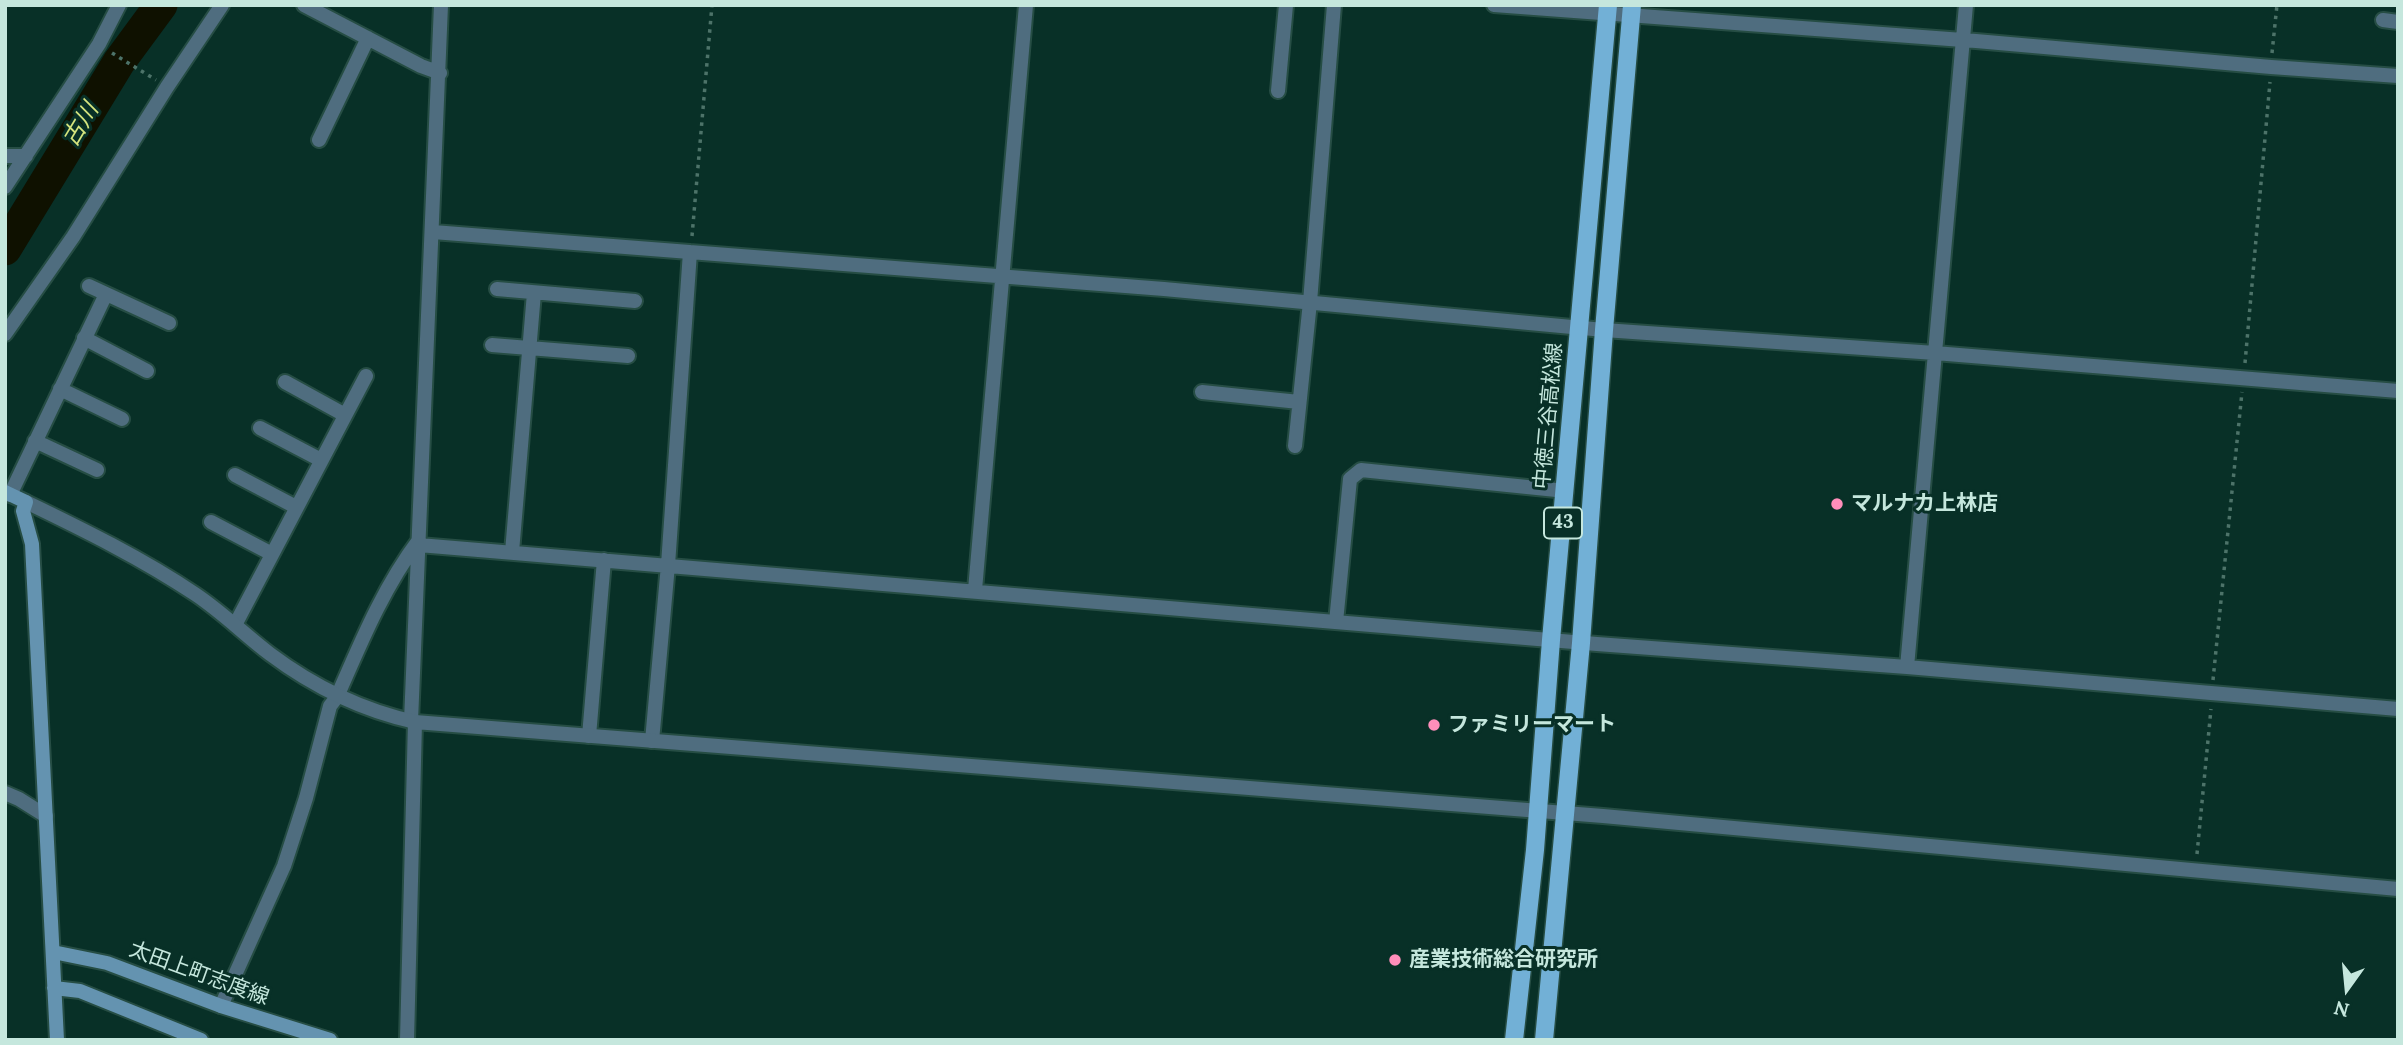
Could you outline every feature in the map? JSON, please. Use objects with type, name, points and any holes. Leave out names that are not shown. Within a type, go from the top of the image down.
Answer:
[{"type":"main road","name":"中徳三谷高松線","points":[[1514,1040],[1538,811],[1608,10]]},
{"type":"main road","name":"43","points":[[1544,1040],[1581,643],[1631,11]]},
{"type":"main road","points":[[8,494],[26,502],[23,510],[32,544],[57,1040]]},
{"type":"main road","name":"太田上町志度線","points":[[53,952],[107,963],[221,1006],[330,1040]]},
{"type":"main road","points":[[54,988],[80,991],[201,1040]]},
{"type":"street","points":[[5,187],[99,44],[120,5]]},
{"type":"street","points":[[5,334],[73,237],[222,5]]},
{"type":"street","points":[[304,5],[421,66],[440,73]]},
{"type":"street","points":[[407,1040],[413,721],[441,5]]},
{"type":"street","points":[[975,590],[1026,5]]},
{"type":"street","points":[[1278,91],[1286,5]]},
{"type":"street","points":[[1295,446],[1310,302],[1334,5]]},
{"type":"street","points":[[1494,5],[1631,11],[2271,68],[2398,76]]},
{"type":"street","points":[[1907,667],[1966,5]]},
{"type":"street","points":[[319,140],[368,38]]},
{"type":"street","points":[[5,156],[26,156]]},
{"type":"street","points":[[433,232],[1310,302],[1579,328],[1935,353],[2398,391]]},
{"type":"street","points":[[652,741],[691,252]]},
{"type":"street","points":[[89,286],[169,323]]},
{"type":"street","points":[[497,289],[635,301]]},
{"type":"street","points":[[512,552],[534,293]]},
{"type":"street","points":[[8,494],[106,294]]},
{"type":"street","points":[[83,338],[147,371]]},
{"type":"street","points":[[492,345],[628,356]]},
{"type":"street","points":[[234,625],[366,376]]},
{"type":"street","points":[[285,382],[345,415]]},
{"type":"street","points":[[60,389],[122,419]]},
{"type":"street","points":[[1202,392],[1299,402]]},
{"type":"street","points":[[260,428],[321,460]]},
{"type":"street","points":[[35,441],[97,470]]},
{"type":"street","points":[[1336,622],[1350,478],[1361,470],[1566,491]]},
{"type":"street","points":[[235,475],[296,508]]},
{"type":"street","points":[[26,502],[117,546],[197,595],[271,655],[337,697],[413,721],[1566,813],[2398,889]]},
{"type":"street","points":[[211,522],[272,554]]},
{"type":"street","points":[[419,542],[1581,643],[1907,667],[2398,709]]},
{"type":"street","points":[[221,1006],[284,866],[306,798],[330,706],[337,697],[377,607],[398,569],[419,542]]},
{"type":"street","points":[[589,736],[604,560]]},
{"type":"street","points":[[5,793],[46,816]]},
{"type":"path","points":[[691,252],[712,5]]},
{"type":"path","points":[[2196,870],[2277,5]]},
{"type":"path","points":[[99,44],[167,87]]},
{"type":"waterway","name":"古川","points":[[5,249],[119,62],[161,5]]},
{"type":"place","name":"マルナカ上林店","points":[[1837,504]]},
{"type":"place","name":"ファミリーマート","points":[[1434,725]]},
{"type":"place","name":"産業技術総合研究所","points":[[1395,960]]}]
